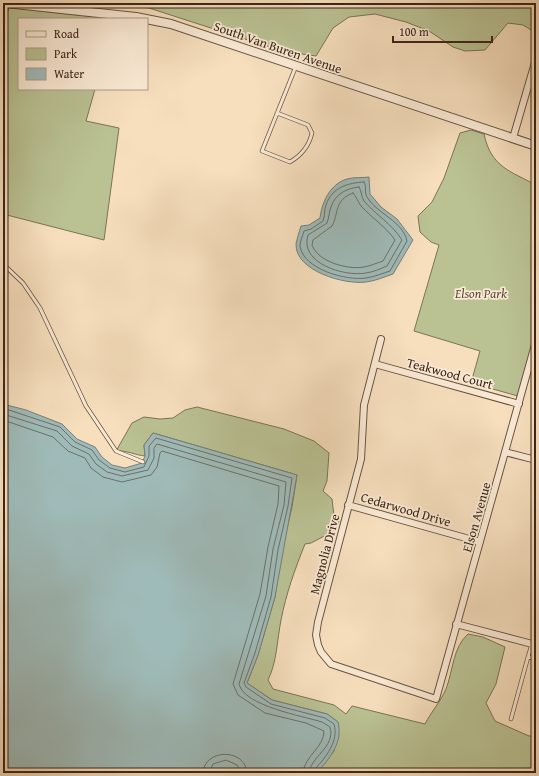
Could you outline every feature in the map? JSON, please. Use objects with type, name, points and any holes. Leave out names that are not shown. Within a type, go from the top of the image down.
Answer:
[{"type":"street","name":"South Van Buren Avenue","points":[[6,3],[140,18]]},
{"type":"street","name":"South Van Buren Avenue","points":[[148,19],[183,28],[536,146]]},
{"type":"street","points":[[513,138],[536,59]]},
{"type":"street","name":"Magnolia Drive","points":[[381,339],[364,405],[361,459],[348,504],[318,622],[316,636],[321,652],[330,664],[436,699]]},
{"type":"street","name":"Elson Avenue","points":[[436,699],[536,341]]},
{"type":"street","name":"Teakwood Court","points":[[374,364],[519,404]]},
{"type":"street","points":[[505,452],[536,460]]},
{"type":"street","name":"Cedarwood Drive","points":[[348,504],[480,542]]},
{"type":"street","points":[[456,624],[534,644]]},
{"type":"lane","points":[[3,21],[8,3]]},
{"type":"lane","points":[[277,113],[308,124],[312,133],[309,145],[290,162],[262,151],[277,113],[296,66]]},
{"type":"lane","points":[[3,264],[23,284],[40,308],[86,406],[116,451],[143,462]]},
{"type":"lane","points":[[511,719],[528,657],[534,644]]},
{"type":"lane","points":[[528,657],[536,660]]},
{"type":"green space","points":[[101,3],[536,3],[536,33],[523,25],[508,23],[485,50],[465,51],[453,47],[429,31],[406,22],[375,14],[349,17],[333,28],[316,56],[282,51],[149,8]]},
{"type":"green space","points":[[3,7],[107,18],[18,18],[18,90],[95,90],[86,121],[119,128],[104,240],[3,214]]},
{"type":"green space","name":"Elson Park","points":[[471,130],[484,134],[491,154],[503,167],[536,185],[536,335],[518,396],[471,383],[480,351],[414,331],[439,245],[431,242],[420,232],[418,216],[432,202],[444,178],[460,133]]},
{"type":"green space","points":[[197,407],[284,429],[314,441],[329,453],[327,481],[323,491],[332,499],[334,516],[339,521],[334,531],[311,543],[305,544],[301,553],[285,601],[275,658],[268,680],[273,689],[334,705],[346,714],[352,706],[425,724],[446,689],[456,652],[463,639],[468,634],[483,637],[505,647],[496,684],[486,703],[495,721],[529,736],[536,736],[536,773],[316,773],[334,751],[338,722],[327,714],[272,700],[247,683],[258,655],[275,597],[282,550],[292,507],[297,475],[153,433],[144,445],[145,456],[116,451],[132,423],[144,417],[160,419],[173,418],[185,410]]},
{"type":"water","points":[[369,177],[370,194],[381,207],[397,219],[413,240],[393,274],[373,281],[357,282],[334,278],[312,269],[298,254],[296,244],[301,226],[309,225],[320,218],[328,194],[341,181],[353,178]]},
{"type":"water","points":[[3,404],[26,410],[62,424],[77,439],[95,447],[102,457],[112,465],[125,468],[142,463],[145,456],[144,445],[153,433],[297,475],[275,597],[258,655],[247,683],[272,700],[327,714],[338,722],[339,736],[335,748],[319,771],[316,773],[236,773],[226,769],[212,773],[3,773]]}]
